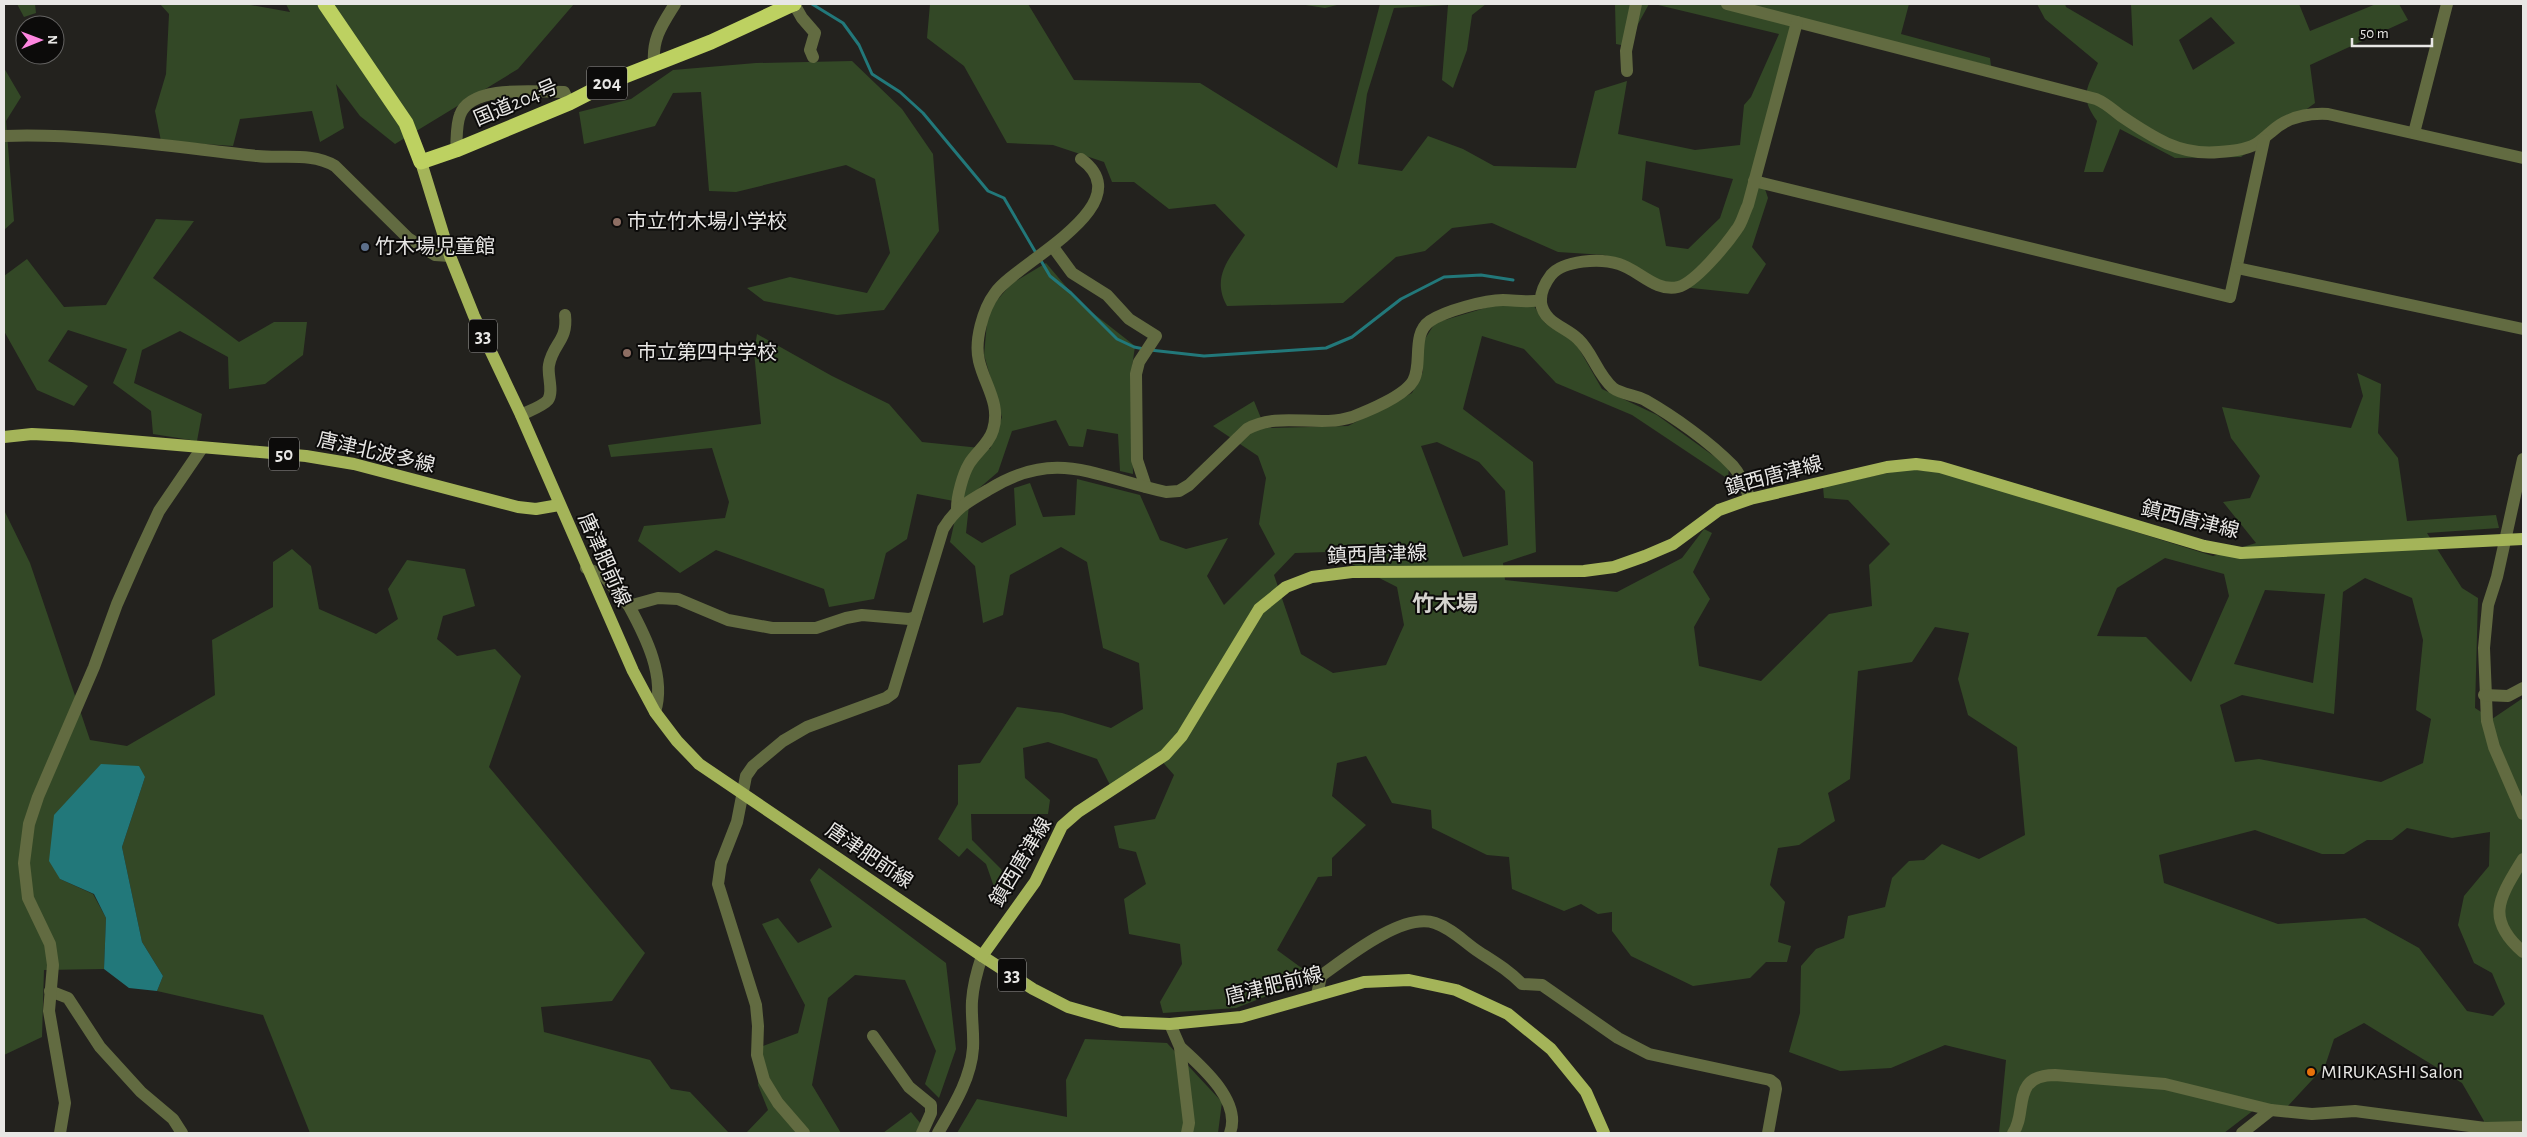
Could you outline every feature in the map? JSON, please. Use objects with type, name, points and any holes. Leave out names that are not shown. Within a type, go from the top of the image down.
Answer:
[{"type":"highway","points":[[324,4],[406,123],[421,162]]},
{"type":"highway","name":"国道204号","points":[[421,162],[456,150],[569,103],[612,81],[711,42],[794,4]]},
{"type":"main road","name":"唐津肥前線","points":[[421,162],[450,256],[474,316],[521,415],[586,568],[633,671],[656,712],[677,740],[700,764],[982,956],[1033,989],[1068,1007],[1121,1022],[1170,1024],[1242,1017],[1364,982],[1409,980],[1456,990],[1508,1014],[1551,1049],[1586,1092],[1604,1133]]},
{"type":"main road","name":"唐津北波多線","points":[[4,438],[32,434],[72,436],[306,456],[354,464],[518,508],[536,509],[559,505]]},
{"type":"main road","name":"鎮西唐津線","points":[[982,956],[1035,882],[1062,826],[1078,812],[1164,755],[1182,736],[1259,609],[1286,587],[1312,576],[1352,572],[1584,571],[1614,567],[1673,544],[1719,510],[1750,499],[1887,467],[1916,464],[1940,467],[2204,546],[2242,553],[2523,539]]},
{"type":"street","points":[[654,64],[653,46],[661,27],[675,4]]},
{"type":"street","points":[[794,4],[802,18],[815,33],[810,50],[813,57]]},
{"type":"street","points":[[1627,71],[1626,51],[1636,4]]},
{"type":"street","points":[[1727,4],[2096,99],[2107,104],[2146,132],[2188,152],[2235,151],[2252,146],[2264,140],[2272,131],[2288,120],[2313,113],[2328,114],[2523,158]]},
{"type":"street","points":[[2414,133],[2447,4]]},
{"type":"street","points":[[1750,499],[1745,485],[1734,466],[1676,419],[1638,397],[1615,389],[1601,376],[1589,352],[1577,338],[1549,319],[1542,310],[1540,300],[1544,286],[1552,275],[1562,266],[1577,262],[1620,264],[1665,287],[1686,284],[1699,273],[1737,229],[1748,205],[1797,22]]},
{"type":"street","points":[[456,150],[460,115],[469,101],[484,94],[564,92],[569,103]]},
{"type":"street","points":[[4,136],[153,143],[258,156],[324,160],[335,166],[408,238],[435,255],[450,256]]},
{"type":"street","points":[[1754,181],[2230,297],[2264,140]]},
{"type":"street","points":[[958,508],[957,502],[968,465],[986,444],[993,431],[995,403],[979,361],[978,348],[987,306],[1001,283],[1050,249],[1072,230],[1093,206],[1097,188],[1096,175],[1090,165],[1081,158]]},
{"type":"street","points":[[1050,249],[1072,273],[1108,295],[1129,319],[1156,336],[1138,362],[1136,374],[1136,460],[1146,488]]},
{"type":"street","points":[[2237,268],[2523,329]]},
{"type":"street","points":[[804,1133],[778,1103],[764,1080],[757,1055],[756,1005],[718,884],[721,863],[737,822],[746,776],[753,766],[783,741],[807,727],[886,698],[893,693],[943,529],[958,508],[1020,472],[1051,466],[1068,468],[1166,492],[1179,491],[1189,485],[1247,429],[1258,422],[1334,420],[1351,417],[1405,392],[1416,373],[1422,334],[1428,322],[1439,316],[1492,301],[1540,300]]},
{"type":"street","points":[[521,415],[547,401],[550,395],[548,369],[550,360],[566,328],[564,315]]},
{"type":"street","points":[[60,1133],[65,1103],[49,1011],[53,965],[50,944],[28,898],[24,863],[29,824],[139,554],[159,511],[202,448]]},
{"type":"street","points":[[2523,459],[2506,540],[2488,605],[2484,648],[2486,721],[2494,747],[2523,814]]},
{"type":"street","points":[[586,568],[603,575],[629,606],[641,628],[654,663],[660,696],[656,712]]},
{"type":"street","points":[[629,606],[658,598],[678,599],[728,620],[772,628],[816,628],[846,618],[862,616],[909,619],[916,617]]},
{"type":"street","points":[[2484,696],[2508,696],[2523,688]]},
{"type":"street","points":[[2523,859],[2502,893],[2499,905],[2500,919],[2509,940],[2523,952]]},
{"type":"street","points":[[1317,995],[1321,976],[1348,957],[1410,922],[1435,922],[1455,933],[1479,952],[1506,967],[1522,984],[1542,985],[1618,1038],[1649,1054],[1770,1080],[1775,1084],[1776,1089],[1768,1133]]},
{"type":"street","points":[[938,1133],[958,1098],[968,1071],[973,1048],[973,988],[982,956]]},
{"type":"street","points":[[50,991],[68,998],[100,1047],[141,1092],[173,1118],[182,1133]]},
{"type":"street","points":[[1170,1024],[1180,1047],[1189,1123],[1187,1133]]},
{"type":"street","points":[[873,1036],[910,1087],[931,1104],[931,1113],[922,1133]]},
{"type":"street","points":[[1180,1047],[1210,1075],[1227,1102],[1233,1117],[1230,1133]]},
{"type":"street","points":[[2013,1133],[2020,1100],[2031,1082],[2044,1075],[2165,1084],[2271,1110],[2312,1114],[2355,1111],[2382,1113],[2485,1130],[2523,1127]]},
{"type":"street","points":[[2242,1133],[2271,1110]]},
{"type":"green space","points":[[17,4],[35,4],[36,13],[23,15]]},
{"type":"green space","points":[[160,4],[245,4],[290,12],[286,4],[574,4],[518,69],[395,144],[360,116],[336,84],[344,128],[320,142],[312,111],[240,119],[233,146],[161,141],[155,111],[166,74],[169,14]]},
{"type":"green space","points":[[930,4],[1028,4],[1074,80],[1200,83],[1337,168],[1380,4],[1486,4],[1472,15],[1467,50],[1453,88],[1442,80],[1448,5],[1394,8],[1367,94],[1358,164],[1402,171],[1428,136],[1463,149],[1494,166],[1576,168],[1595,91],[1627,81],[1618,134],[1695,150],[1740,145],[1744,105],[1751,97],[1779,34],[1654,4],[1909,4],[1901,34],[1990,58],[1991,66],[1798,19],[1757,165],[1768,198],[1752,247],[1766,264],[1748,294],[1654,284],[1605,255],[1558,252],[1492,223],[1452,228],[1425,251],[1396,257],[1343,303],[1227,306],[1223,296],[1221,277],[1228,260],[1245,235],[1215,204],[1169,209],[1134,182],[1112,182],[1104,162],[1053,145],[1007,143],[964,66],[927,38]],"holes":[[[1646,161],[1733,179],[1720,218],[1688,249],[1666,246],[1659,208],[1642,200]]]},
{"type":"green space","points":[[1299,4],[1341,4],[1325,8]]},
{"type":"green space","points":[[1615,4],[1649,4],[1626,46],[1616,44]]},
{"type":"green space","points":[[2037,4],[2065,4],[2066,7],[2133,46],[2131,4],[2299,4],[2310,31],[2376,4],[2399,4],[2408,20],[2310,65],[2315,103],[2241,157],[2175,158],[2120,129],[2103,172],[2084,172],[2097,121],[2088,105],[2087,92],[2098,63],[2045,19]],"holes":[[[2211,17],[2235,43],[2193,70],[2179,40]]]},
{"type":"green space","points":[[852,61],[902,109],[933,154],[939,231],[884,310],[837,315],[764,301],[747,288],[790,277],[867,293],[890,253],[875,179],[846,165],[736,192],[709,191],[701,92],[673,93],[655,126],[584,144],[579,112],[631,99],[673,70],[756,63]]},
{"type":"green space","points":[[4,68],[21,97],[6,121],[14,221],[4,230]]},
{"type":"green space","points":[[156,219],[194,221],[153,278],[239,342],[274,322],[307,322],[303,355],[265,384],[229,389],[228,357],[180,331],[142,350],[134,383],[202,414],[197,441],[153,434],[151,411],[113,383],[127,349],[68,330],[48,361],[88,386],[74,406],[37,390],[4,331],[4,276],[27,259],[64,307],[106,305]]},
{"type":"green space","points":[[1046,263],[1080,303],[1135,346],[1131,375],[1133,474],[1120,471],[1118,434],[1087,429],[1083,447],[1069,446],[1056,420],[1012,431],[998,472],[970,496],[966,533],[982,543],[1016,525],[1014,488],[1030,483],[1043,517],[1075,515],[1077,479],[1140,495],[1160,540],[1186,549],[1228,538],[1207,576],[1224,605],[1275,554],[1259,524],[1266,478],[1258,456],[1213,426],[1254,401],[1265,428],[1348,426],[1412,393],[1423,372],[1423,342],[1435,323],[1495,305],[1534,306],[1545,323],[1574,340],[1602,389],[1657,415],[1729,467],[1728,479],[1632,415],[1556,383],[1524,349],[1482,336],[1463,409],[1533,462],[1536,552],[1503,563],[1505,580],[1617,592],[1682,558],[1704,529],[1712,533],[1693,572],[1710,599],[1694,627],[1699,666],[1761,681],[1829,614],[1872,606],[1869,565],[1890,544],[1848,500],[1824,498],[1823,487],[1906,469],[1946,473],[2213,556],[2256,543],[2223,502],[2250,498],[2260,476],[2231,438],[2222,407],[2351,428],[2363,396],[2357,373],[2381,384],[2378,433],[2398,458],[2407,521],[2496,515],[2499,528],[2427,533],[2462,588],[2478,598],[2475,708],[2492,719],[2523,698],[2523,1133],[2480,1133],[2484,1121],[2462,1083],[2364,1023],[2334,1039],[2325,1066],[2287,1107],[2263,1103],[2224,1133],[1999,1133],[2006,1060],[1945,1045],[1891,1068],[1840,1071],[1789,1052],[1800,1013],[1801,966],[1816,949],[1844,938],[1848,916],[1885,907],[1892,878],[1909,861],[1924,860],[1942,844],[1979,859],[2025,835],[2017,747],[1968,715],[1958,679],[1969,633],[1935,627],[1912,662],[1858,671],[1850,779],[1828,793],[1835,821],[1799,845],[1778,848],[1770,885],[1785,902],[1778,942],[1791,946],[1787,962],[1766,962],[1750,978],[1693,986],[1631,956],[1612,931],[1612,912],[1598,914],[1581,904],[1564,911],[1512,889],[1509,857],[1487,855],[1432,828],[1431,810],[1392,803],[1366,756],[1337,763],[1332,796],[1366,825],[1332,858],[1332,876],[1318,877],[1277,950],[1303,969],[1293,986],[1236,1008],[1163,1013],[1160,1002],[1182,964],[1180,944],[1129,934],[1124,899],[1146,884],[1136,852],[1119,848],[1114,826],[1155,819],[1174,775],[1159,758],[1110,785],[1097,759],[1048,742],[1023,748],[1025,778],[1050,800],[1048,814],[971,814],[972,840],[1001,869],[1010,892],[999,901],[986,864],[967,848],[959,857],[938,839],[958,804],[958,765],[980,763],[1017,707],[1062,713],[1111,728],[1143,709],[1139,663],[1103,648],[1087,562],[1061,547],[1010,575],[1003,615],[983,623],[975,566],[950,542],[959,502],[917,494],[907,539],[886,553],[874,599],[829,607],[824,589],[716,550],[680,573],[638,541],[644,526],[725,518],[729,502],[712,448],[611,457],[608,445],[761,424],[754,352],[757,334],[832,376],[889,404],[922,442],[990,449],[1002,417],[984,355],[988,311],[1011,284]],"holes":[[[1437,442],[1479,462],[1505,491],[1508,545],[1463,557],[1421,446]],[[1328,552],[1397,587],[1404,625],[1386,665],[1333,673],[1301,654],[1274,575],[1295,553]],[[2165,558],[2224,574],[2229,596],[2191,682],[2146,637],[2097,636],[2117,588]],[[2365,578],[2412,598],[2423,640],[2416,710],[2431,719],[2423,763],[2381,782],[2259,759],[2235,762],[2220,705],[2242,695],[2334,714],[2343,592]],[[2265,590],[2325,594],[2313,683],[2234,664]],[[2407,828],[2452,838],[2490,832],[2489,866],[2464,896],[2458,925],[2474,963],[2492,973],[2505,1004],[2493,1016],[2467,1011],[2419,948],[2365,918],[2278,924],[2164,883],[2159,855],[2255,830],[2322,854],[2344,854],[2367,840],[2392,840]]]},
{"type":"green space","points":[[4,510],[30,563],[90,740],[127,746],[215,695],[212,640],[273,607],[273,562],[292,549],[311,566],[319,609],[376,634],[398,619],[388,589],[407,560],[465,569],[475,606],[443,616],[437,639],[457,656],[495,649],[521,676],[489,767],[645,953],[612,1001],[541,1007],[544,1032],[650,1060],[671,1089],[690,1092],[729,1133],[310,1133],[263,1015],[157,991],[163,976],[142,942],[122,847],[145,777],[60,879],[93,894],[106,918],[104,969],[44,970],[42,1037],[4,1055]]},
{"type":"green space","points":[[819,868],[946,963],[956,1049],[939,1098],[925,1084],[936,1051],[905,980],[855,975],[828,998],[812,1085],[841,1133],[746,1133],[768,1110],[758,1085],[763,1046],[798,1033],[805,1005],[762,924],[778,918],[798,943],[832,927],[810,880]]},
{"type":"green space","points":[[1085,1039],[1167,1043],[1222,1102],[1218,1133],[957,1133],[977,1099],[1067,1117],[1066,1080]]},
{"type":"green space","points":[[911,1112],[926,1130],[924,1133],[883,1133]]},
{"type":"water","points":[[101,764],[139,766],[145,777],[122,847],[142,942],[163,976],[157,991],[129,988],[104,969],[106,918],[94,894],[60,879],[49,861],[54,815]]},
{"type":"waterway","points":[[812,4],[843,23],[859,45],[872,74],[900,92],[923,113],[988,191],[1004,198],[1036,253]]},
{"type":"waterway","points":[[1040,259],[1050,276],[1071,293],[1117,339],[1134,347],[1144,349]]},
{"type":"waterway","points":[[1150,350],[1204,356],[1326,348],[1352,337],[1401,299],[1444,277],[1481,275],[1513,280]]},
{"type":"place","name":"市立竹木場小学校","points":[[617,222]]},
{"type":"place","name":"竹木場児童館","points":[[365,247]]},
{"type":"place","name":"市立第四中学校","points":[[627,353]]},
{"type":"place","name":"MIRUKASHI Salon","points":[[2311,1072]]},
{"type":"district","name":"竹木場","points":[[1445,604]]}]
